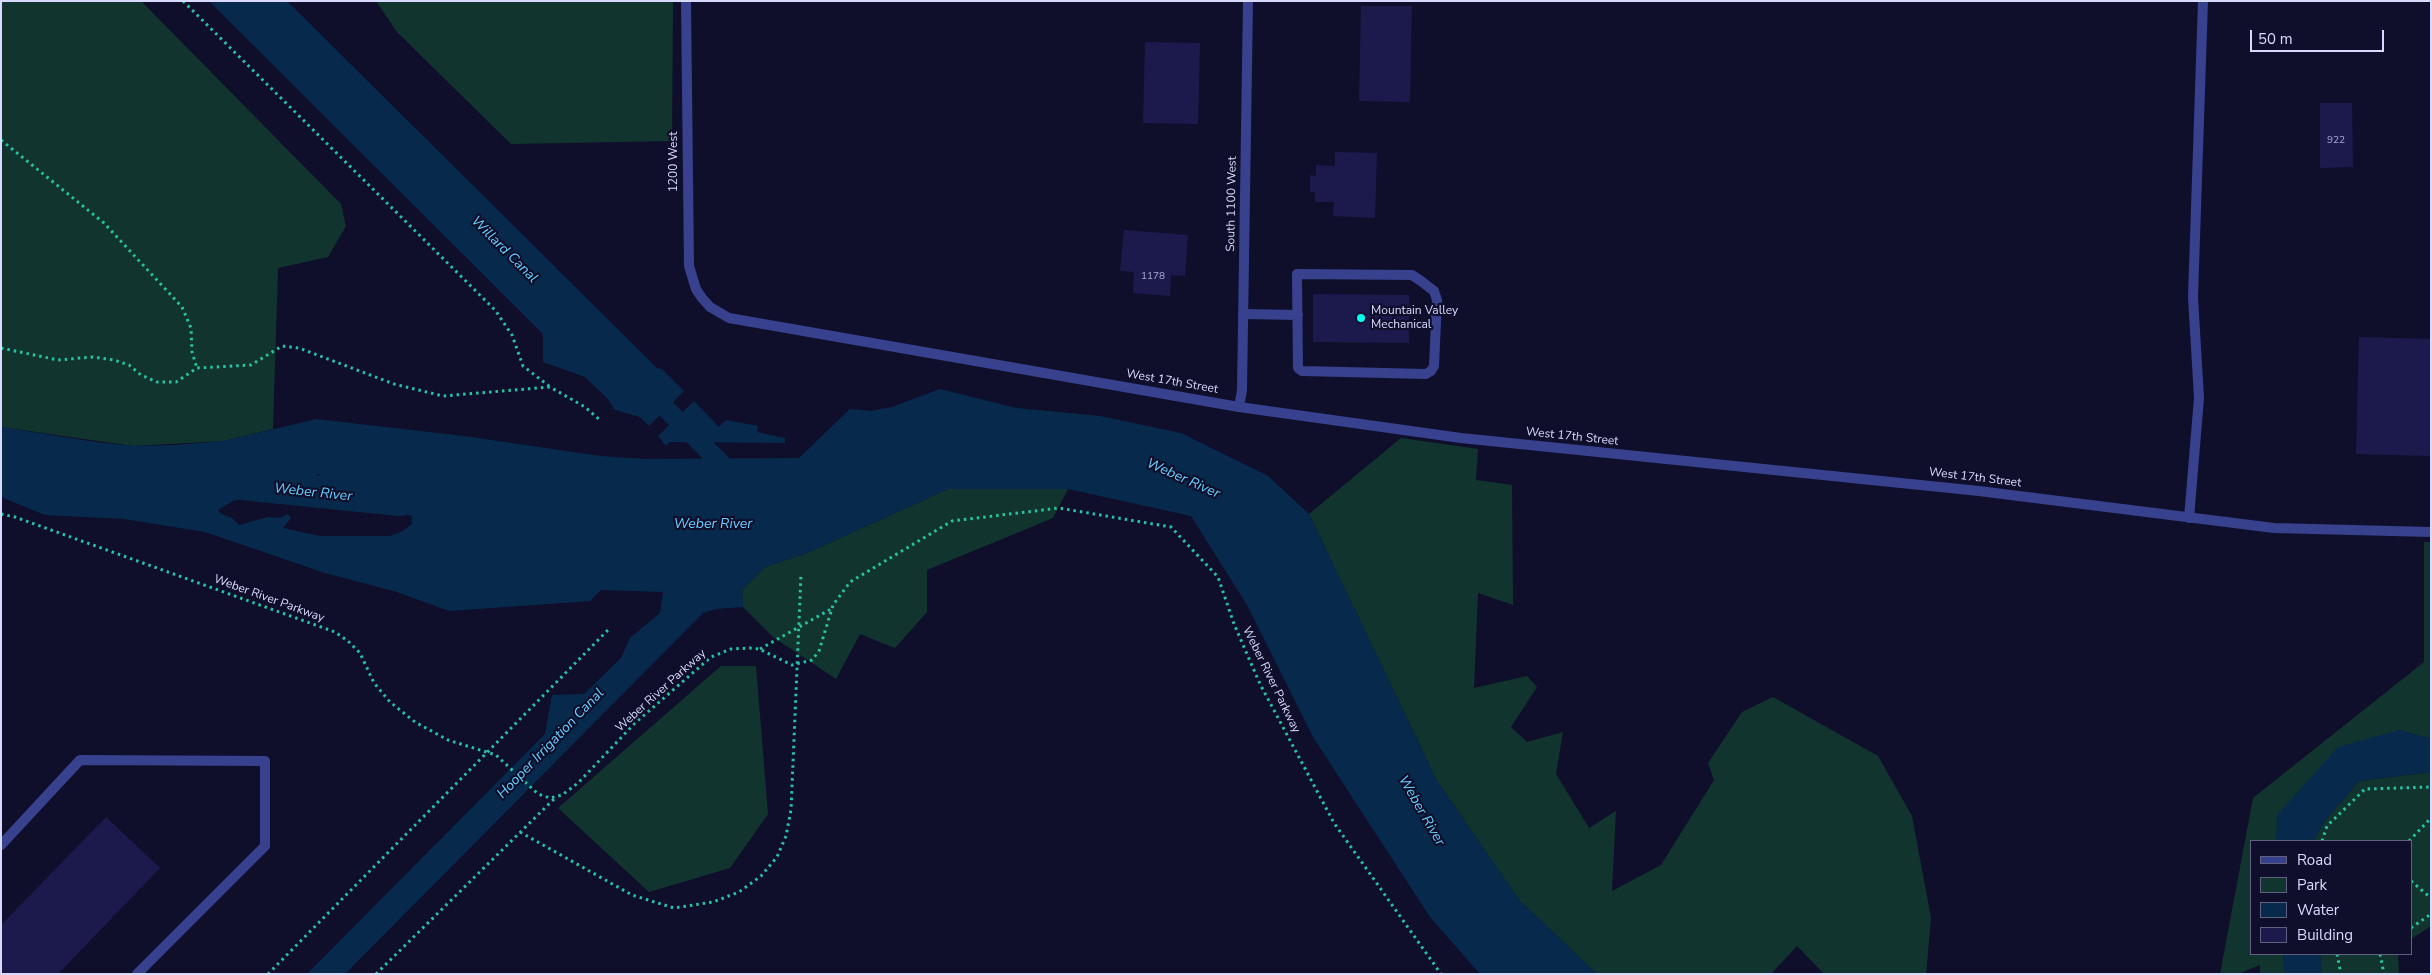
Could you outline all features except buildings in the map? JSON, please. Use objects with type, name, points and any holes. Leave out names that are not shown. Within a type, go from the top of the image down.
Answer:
[{"type":"street","name":"1200 West","points":[[686,1],[688,266],[696,289],[710,307],[718,312]]},
{"type":"street","name":"South 1100 West","points":[[1239,407],[1243,314],[1248,1]]},
{"type":"street","points":[[2189,518],[2199,398],[2193,297],[2203,1]]},
{"type":"street","points":[[1297,274],[1412,275],[1434,291],[1436,300],[1434,366],[1426,374],[1302,371],[1298,368],[1298,315],[1297,274]]},
{"type":"street","name":"West 17th Street","points":[[718,312],[744,322],[1239,407],[1462,438],[1979,491],[2274,528],[2431,532]]},
{"type":"street","points":[[1243,314],[1298,315]]},
{"type":"street","points":[[1,845],[80,760],[265,761],[265,846],[137,974]]},
{"type":"path","points":[[183,1],[495,310],[512,336],[523,366],[550,387],[585,407],[601,421]]},
{"type":"path","points":[[1,140],[104,223],[182,307],[191,328],[192,352],[197,368]]},
{"type":"path","points":[[1,348],[58,360],[93,357],[114,360],[129,365],[141,375],[157,382],[176,382],[197,368],[250,365],[282,346],[299,348],[394,384],[443,396],[550,387]]},
{"type":"path","name":"Weber River Parkway","points":[[1,514],[15,517],[334,632],[348,641],[360,653],[374,683],[390,702],[415,722],[448,740],[489,753],[501,760],[538,794],[547,798],[555,798],[578,783],[634,724],[712,656],[740,647],[759,649],[786,663],[797,664],[812,660],[819,651],[831,609],[839,595],[856,577],[952,521],[1059,508],[1171,527],[1218,577],[1234,624],[1260,684],[1334,823],[1441,974]]},
{"type":"path","points":[[520,832],[632,896],[674,908],[695,906],[739,892],[761,876],[777,857],[786,836],[791,810],[801,574]]},
{"type":"path","points":[[759,649],[831,609]]},
{"type":"path","points":[[268,974],[609,630]]},
{"type":"path","points":[[2322,840],[2327,826],[2365,789],[2431,787]]},
{"type":"path","points":[[376,974],[555,798]]},
{"type":"path","points":[[2410,840],[2431,818]]},
{"type":"path","points":[[2412,882],[2431,898]]},
{"type":"path","points":[[2412,927],[2431,914]]},
{"type":"path","points":[[2337,955],[2341,974]]},
{"type":"path","points":[[2380,955],[2384,974]]},
{"type":"green space","points":[[1,1],[141,1],[341,204],[346,226],[328,257],[278,268],[273,429],[224,441],[133,446],[1,427]]},
{"type":"green space","points":[[376,1],[673,1],[672,141],[511,144],[397,32]]},
{"type":"green space","points":[[1401,438],[1478,449],[1476,480],[1512,485],[1513,605],[1478,593],[1474,688],[1527,676],[1537,687],[1511,727],[1527,742],[1563,732],[1556,774],[1589,828],[1616,811],[1612,891],[1661,865],[1714,780],[1708,763],[1742,712],[1773,697],[1878,756],[1912,816],[1931,918],[1926,974],[1824,974],[1797,946],[1771,974],[1597,974],[1519,900],[1436,779],[1309,514]]},
{"type":"green space","points":[[948,489],[1068,489],[1053,518],[927,570],[927,612],[895,648],[860,634],[836,679],[773,637],[743,607],[742,590],[765,567],[807,553]]},
{"type":"green space","points":[[2424,542],[2431,542],[2431,739],[2399,730],[2278,814],[2276,840],[2250,840],[2250,955],[2283,955],[2285,974],[2260,974],[2260,965],[2238,974],[2220,974],[2253,798],[2424,662]]},
{"type":"green space","points":[[721,666],[756,666],[768,814],[730,868],[649,892],[558,808]]},
{"type":"green space","points":[[2431,772],[2431,926],[2412,938],[2412,840],[2314,840],[2327,818],[2359,781]]},
{"type":"green space","points":[[2320,955],[2398,955],[2399,974],[2322,974]]},
{"type":"water","points":[[209,1],[287,1],[657,368],[662,369],[684,391],[649,426],[640,417],[615,410],[608,399],[585,377],[543,362],[543,334]]},
{"type":"water","name":"Hooper Irrigation Canal","points":[[940,389],[1016,408],[1100,416],[1181,433],[1268,476],[1309,514],[1436,779],[1519,900],[1597,974],[1480,974],[1430,917],[1313,737],[1247,605],[1191,516],[1068,489],[948,489],[807,553],[765,567],[742,590],[743,607],[716,609],[703,613],[345,974],[307,974],[545,734],[552,695],[584,694],[621,658],[630,638],[660,613],[663,592],[601,590],[590,601],[449,611],[397,592],[325,573],[205,532],[124,519],[45,515],[1,497],[1,427],[133,446],[174,445],[224,441],[316,419],[464,436],[600,456],[646,459],[799,458],[850,409],[871,411],[892,407]],"holes":[[[317,474],[344,486],[362,502],[388,513],[403,513],[412,516],[412,524],[403,531],[390,536],[320,536],[283,528],[291,518],[288,514],[279,518],[268,517],[239,525],[232,518],[221,514],[218,510],[233,501],[253,497],[280,486],[301,487]]]},
{"type":"water","points":[[694,401],[719,427],[726,420],[758,426],[757,432],[785,438],[785,443],[670,442],[666,446],[658,436]]},
{"type":"water","points":[[2399,730],[2431,739],[2431,772],[2359,781],[2327,818],[2314,840],[2276,840],[2278,814],[2338,747]]},
{"type":"water","points":[[2283,955],[2320,955],[2322,974],[2285,974]]},
{"type":"waterway","name":"Willard Canal","points":[[648,391],[734,476]]},
{"type":"waterway","name":"Weber River","points":[[232,483],[400,500]]},
{"type":"place","name":"Mountain Valley Mechanical","points":[[1361,318]]}]
